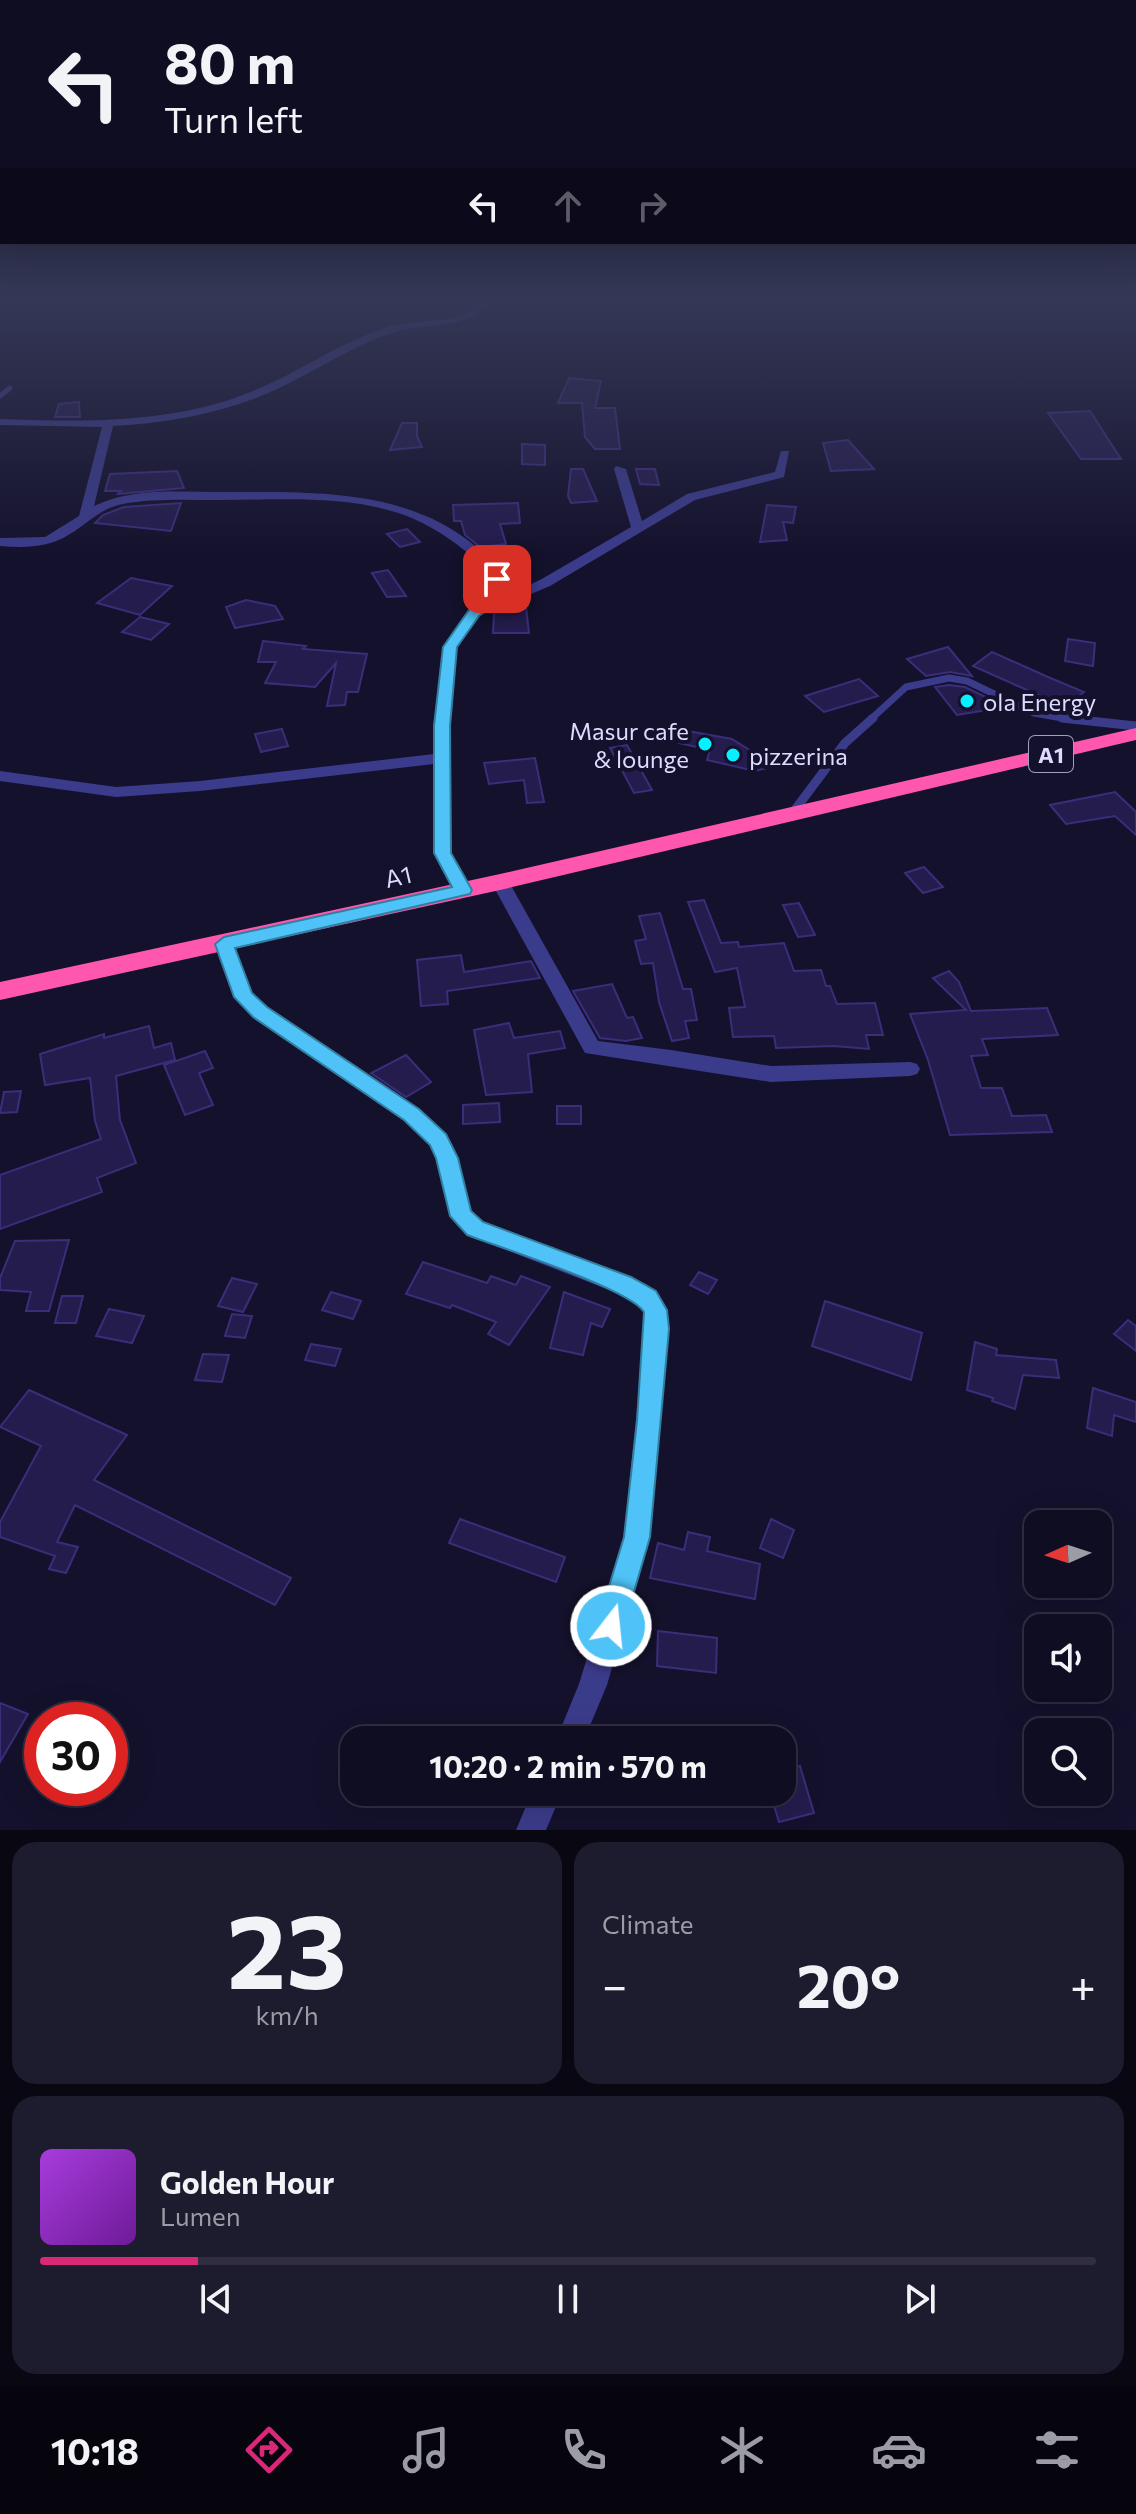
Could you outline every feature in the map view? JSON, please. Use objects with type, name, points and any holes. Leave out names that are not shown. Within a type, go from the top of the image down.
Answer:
[{"type":"highway","name":"A1","points":[[0,991],[500,882],[1136,734]]},
{"type":"street","points":[[0,422],[108,425],[199,410],[252,396],[274,385]]},
{"type":"street","points":[[85,516],[108,425]]},
{"type":"street","points":[[474,613],[545,583],[691,497],[780,474],[785,454]]},
{"type":"street","points":[[620,469],[638,529]]},
{"type":"street","points":[[0,542],[17,544],[52,539],[85,516],[111,503],[180,496],[281,497],[350,500],[395,507],[434,524],[477,554],[497,579],[497,596],[474,613],[450,647],[442,758],[442,853],[463,890]]},
{"type":"street","points":[[0,776],[116,792],[200,786],[442,758]]},
{"type":"street","points":[[500,882],[592,1048],[671,1057],[771,1074],[910,1069]]},
{"type":"street","points":[[224,944],[244,997],[260,1012],[411,1115],[438,1139],[447,1158],[461,1216],[475,1229],[623,1284],[648,1298],[655,1310],[657,1329],[650,1421],[637,1537],[593,1685],[576,1726]]},
{"type":"street","points":[[531,1830],[541,1806]]},
{"type":"lane","points":[[0,396],[10,388]]},
{"type":"lane","points":[[791,815],[845,743],[906,687],[949,678],[967,681],[1034,713],[1106,725],[1136,726]]},
{"type":"building","points":[[566,385],[600,385],[595,408],[615,408],[620,449],[595,449],[585,437],[582,403],[558,403]]},
{"type":"building","points":[[79,402],[80,417],[55,417],[59,404]]},
{"type":"building","points":[[1090,411],[1121,459],[1081,459],[1048,413]]},
{"type":"building","points":[[402,423],[417,423],[417,436],[422,447],[390,450]]},
{"type":"building","points":[[848,440],[874,469],[831,471],[823,443]]},
{"type":"building","points":[[522,444],[545,445],[545,465],[522,464]]},
{"type":"building","points":[[571,469],[583,469],[597,501],[571,503],[568,496]]},
{"type":"building","points":[[636,469],[655,469],[659,485],[640,484]]},
{"type":"building","points":[[177,471],[184,488],[118,494],[121,491],[105,491],[110,474]]},
{"type":"building","points":[[181,503],[171,531],[95,523],[103,515],[124,507]]},
{"type":"building","points":[[518,503],[520,523],[500,524],[506,544],[480,547],[465,535],[461,521],[454,521],[453,505]]},
{"type":"building","points":[[767,505],[796,507],[793,523],[783,522],[787,540],[760,542]]},
{"type":"building","points":[[407,529],[420,542],[400,547],[387,534]]},
{"type":"building","points":[[388,570],[406,596],[387,597],[372,573]]},
{"type":"building","points":[[131,578],[172,586],[140,615],[97,603]]},
{"type":"building","points":[[246,600],[275,606],[283,619],[235,628],[226,607]]},
{"type":"building","points":[[526,607],[529,633],[493,633],[494,613],[505,608]]},
{"type":"building","points":[[140,617],[169,624],[151,640],[122,632]]},
{"type":"building","points":[[1068,639],[1095,643],[1093,666],[1065,661]]},
{"type":"building","points":[[263,641],[306,646],[303,649],[367,654],[358,692],[347,692],[345,705],[327,706],[336,663],[315,687],[265,683],[276,662],[258,662]]},
{"type":"building","points":[[948,647],[972,676],[950,672],[926,676],[907,659]]},
{"type":"building","points":[[992,652],[1084,692],[1065,707],[973,666]]},
{"type":"building","points":[[859,679],[878,696],[824,712],[805,696]]},
{"type":"building","points":[[935,687],[965,687],[992,700],[999,708],[957,715]]},
{"type":"building","points":[[282,729],[288,746],[261,752],[255,734]]},
{"type":"building","points":[[682,730],[732,739],[775,766],[755,771],[707,760],[710,750],[679,743]]},
{"type":"building","points":[[627,745],[652,790],[634,793],[610,748]]},
{"type":"building","points":[[535,758],[544,802],[527,803],[524,780],[489,784],[484,763]]},
{"type":"building","points":[[1115,792],[1136,812],[1136,835],[1115,816],[1066,824],[1050,805]]},
{"type":"building","points":[[924,867],[943,887],[923,893],[905,873]]},
{"type":"building","points":[[704,900],[721,943],[738,942],[739,947],[784,943],[794,971],[821,970],[837,1004],[875,1003],[883,1035],[866,1035],[869,1049],[833,1046],[776,1048],[774,1036],[733,1037],[729,1008],[745,1007],[737,968],[715,972],[688,902]]},
{"type":"building","points":[[799,903],[815,935],[798,937],[783,905]]},
{"type":"building","points":[[660,913],[683,989],[691,989],[697,1020],[685,1021],[689,1038],[672,1041],[659,1002],[653,963],[641,964],[635,941],[646,939],[639,916]]},
{"type":"building","points":[[461,955],[464,972],[531,961],[540,978],[447,991],[448,1004],[421,1006],[417,960]]},
{"type":"building","points":[[949,971],[959,982],[971,1011],[1047,1008],[1058,1035],[982,1039],[988,1055],[971,1056],[981,1088],[1002,1088],[1012,1116],[1046,1115],[1052,1132],[950,1135],[928,1060],[910,1014],[966,1010],[933,978]]},
{"type":"building","points":[[612,984],[627,1018],[633,1017],[642,1038],[626,1041],[600,1038],[573,991]]},
{"type":"building","points":[[509,1023],[514,1038],[560,1031],[565,1048],[528,1054],[532,1092],[486,1095],[474,1030]]},
{"type":"building","points":[[149,1026],[154,1048],[171,1043],[175,1060],[116,1076],[120,1120],[136,1163],[97,1178],[102,1192],[0,1229],[0,1175],[101,1139],[95,1121],[90,1078],[45,1085],[40,1054],[104,1034],[104,1038]]},
{"type":"building","points":[[205,1051],[213,1068],[199,1073],[213,1105],[185,1115],[164,1065]]},
{"type":"building","points":[[406,1055],[431,1082],[406,1097],[371,1073]]},
{"type":"building","points":[[21,1091],[17,1112],[0,1113],[4,1092]]},
{"type":"building","points":[[499,1103],[500,1122],[463,1124],[463,1105]]},
{"type":"building","points":[[557,1106],[581,1106],[581,1124],[557,1124]]},
{"type":"building","points":[[69,1240],[49,1311],[26,1311],[31,1292],[0,1290],[0,1278],[15,1241]]},
{"type":"building","points":[[423,1262],[487,1283],[491,1276],[516,1285],[521,1276],[550,1287],[509,1345],[488,1334],[496,1322],[452,1305],[450,1308],[406,1294]]},
{"type":"building","points":[[699,1272],[717,1280],[708,1294],[690,1285]]},
{"type":"building","points":[[232,1278],[257,1284],[243,1312],[218,1306]]},
{"type":"building","points":[[331,1292],[361,1301],[353,1319],[322,1310]]},
{"type":"building","points":[[564,1292],[610,1309],[602,1327],[591,1323],[583,1355],[550,1348]]},
{"type":"building","points":[[62,1296],[83,1296],[76,1323],[55,1323]]},
{"type":"building","points":[[825,1301],[922,1333],[911,1380],[812,1346]]},
{"type":"building","points":[[109,1309],[144,1316],[132,1343],[96,1336]]},
{"type":"building","points":[[232,1314],[252,1316],[245,1338],[225,1336]]},
{"type":"building","points":[[1128,1320],[1136,1326],[1136,1351],[1114,1334]]},
{"type":"building","points":[[975,1342],[997,1349],[996,1355],[1056,1360],[1059,1378],[1023,1375],[1015,1409],[992,1401],[993,1398],[967,1390]]},
{"type":"building","points":[[311,1344],[341,1349],[335,1366],[305,1360]]},
{"type":"building","points":[[203,1354],[229,1355],[222,1382],[195,1380]]},
{"type":"building","points":[[1093,1388],[1136,1402],[1136,1422],[1114,1415],[1112,1436],[1087,1428]]},
{"type":"building","points":[[29,1390],[127,1435],[94,1480],[291,1578],[275,1605],[75,1505],[57,1542],[78,1547],[66,1573],[49,1569],[55,1556],[0,1537],[0,1522],[41,1446],[0,1427]]},
{"type":"building","points":[[460,1519],[565,1557],[556,1582],[449,1543]]},
{"type":"building","points":[[771,1519],[794,1530],[783,1558],[760,1548]]},
{"type":"building","points":[[688,1532],[710,1537],[707,1551],[760,1564],[755,1599],[650,1578],[658,1543],[684,1550]]},
{"type":"building","points":[[658,1631],[717,1638],[716,1673],[657,1666]]},
{"type":"building","points":[[0,1703],[24,1712],[24,1721],[0,1762]]},
{"type":"building","points":[[800,1766],[814,1813],[779,1822],[774,1806],[796,1806],[796,1767]]},
{"type":"place","name":"ola Energy","points":[[967,701]]},
{"type":"place","name":"Masur cafe & lounge","points":[[705,744]]},
{"type":"place","name":"pizzerina","points":[[733,755]]},
{"type":"route","points":[[497,579],[497,596],[474,613],[450,647],[442,726],[442,853],[463,890],[224,944],[244,997],[260,1012],[411,1115],[438,1139],[447,1158],[461,1216],[475,1229],[623,1284],[648,1298],[655,1310],[657,1329],[650,1421],[637,1537],[611,1626]]}]
